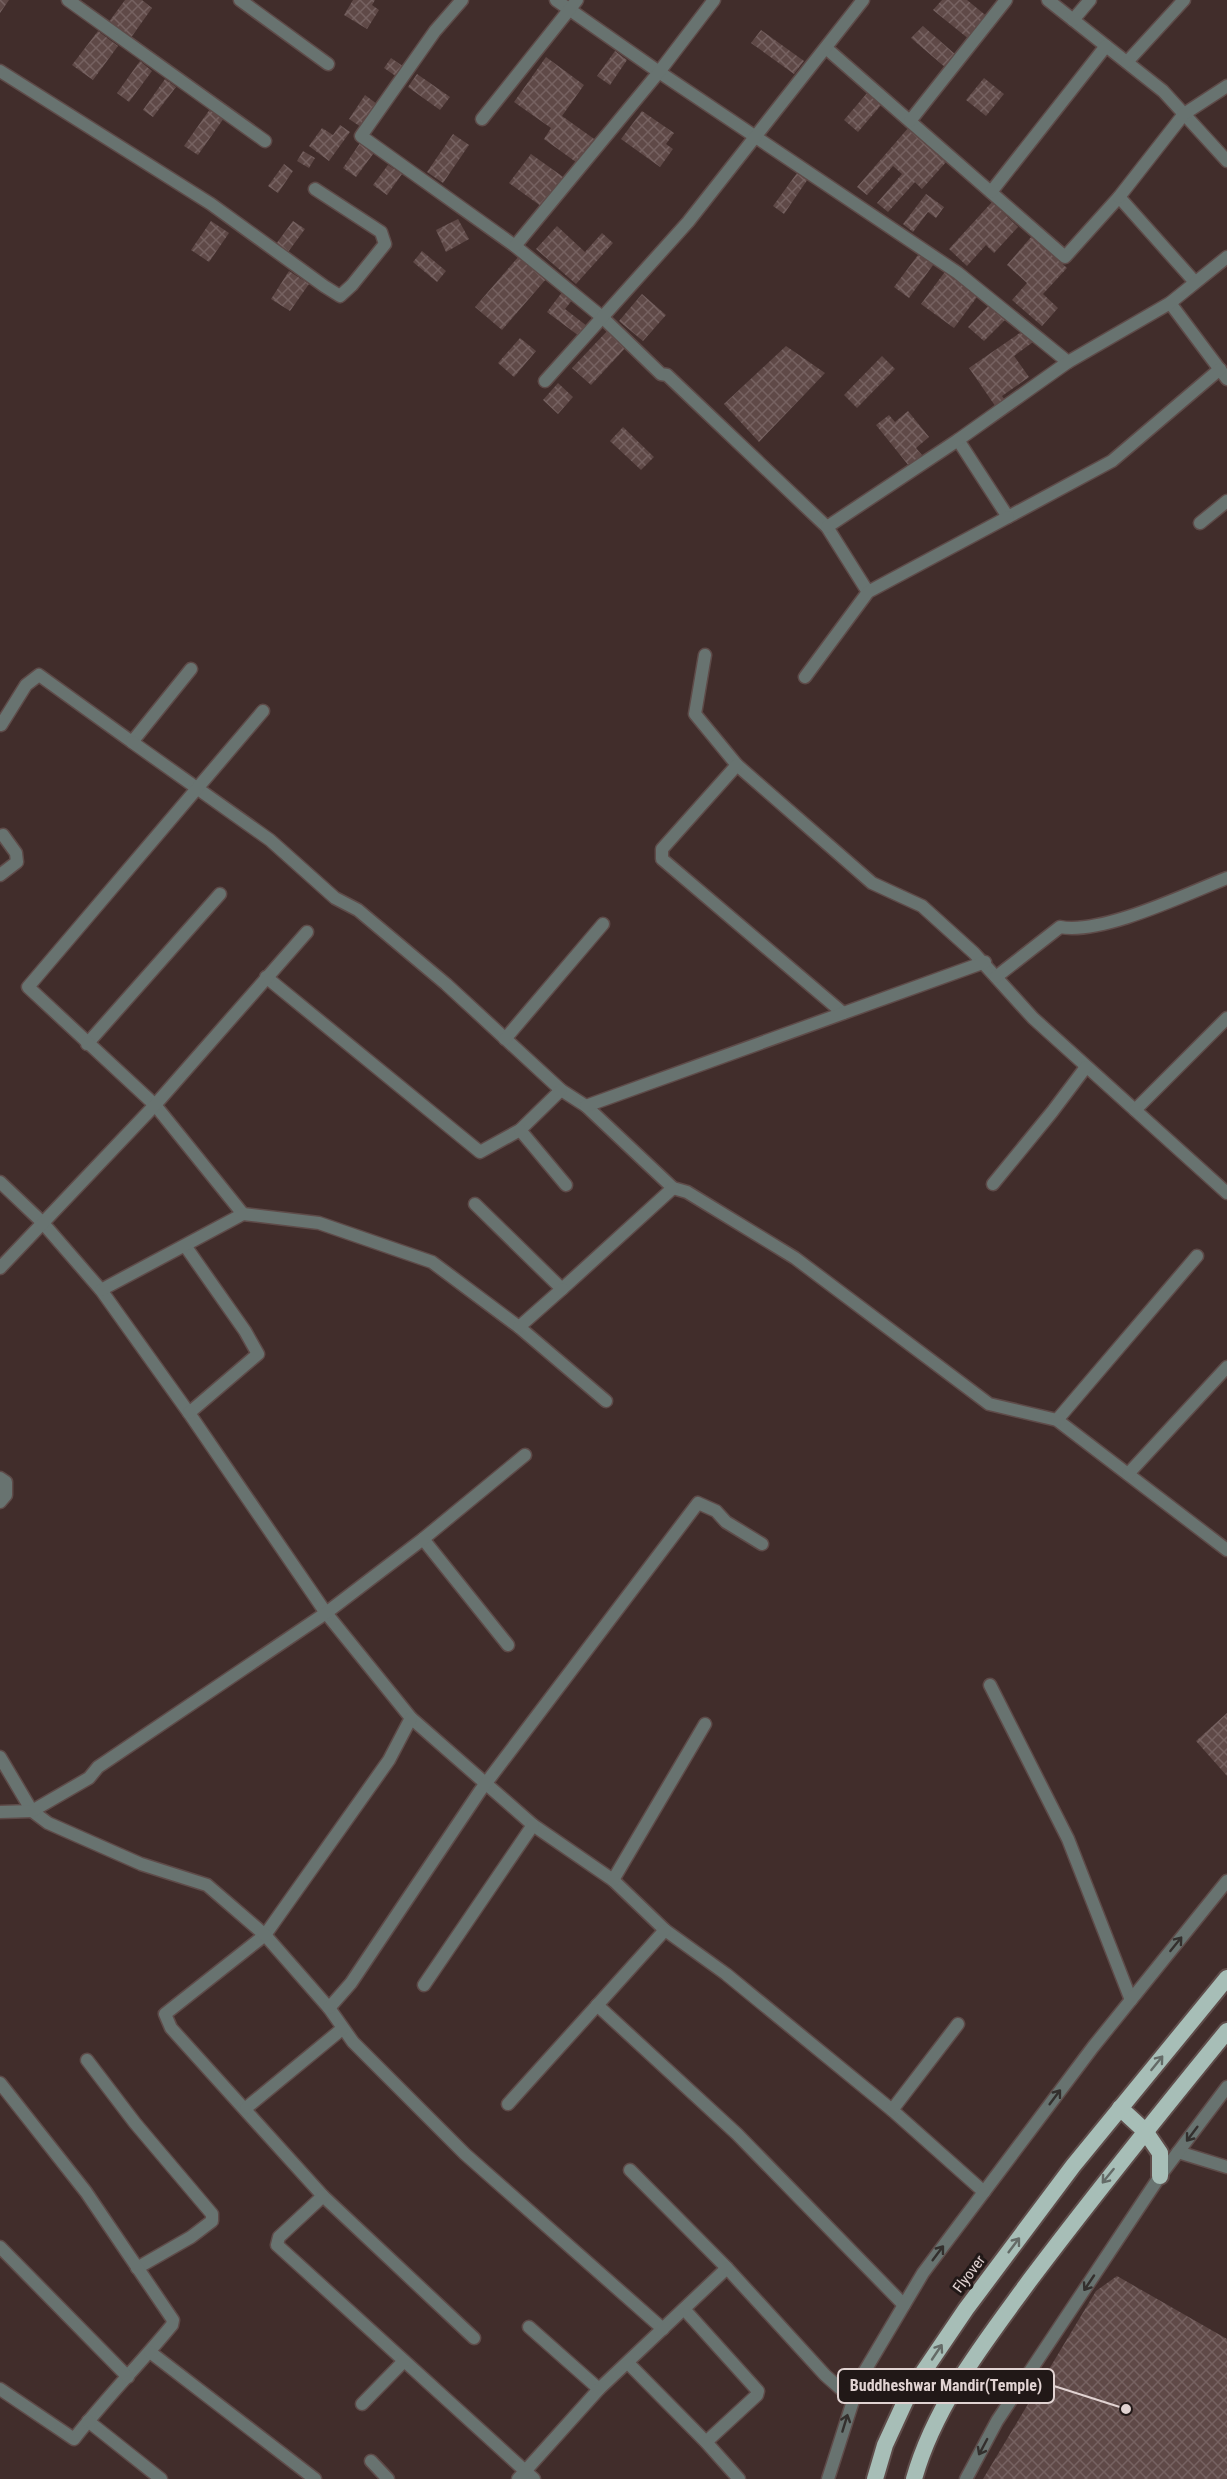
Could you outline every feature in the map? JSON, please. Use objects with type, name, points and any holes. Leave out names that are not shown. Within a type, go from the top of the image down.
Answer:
[{"type":"highway","name":"Flyover","points":[[875,2479],[885,2445],[909,2393],[966,2309],[1073,2166],[1227,1978]]},
{"type":"highway","points":[[914,2479],[922,2452],[958,2380],[1103,2182],[1227,2031]]},
{"type":"highway","points":[[1120,2108],[1145,2131],[1160,2153],[1160,2176]]},
{"type":"street","points":[[68,0],[265,141]]},
{"type":"street","points":[[240,0],[328,63]]},
{"type":"street","points":[[462,0],[435,31],[361,136],[515,246],[602,316],[826,527],[868,592]]},
{"type":"street","points":[[556,0],[573,5],[659,72],[958,273],[1068,362]]},
{"type":"street","points":[[515,246],[659,72],[714,0]]},
{"type":"street","points":[[545,381],[688,222],[863,0]]},
{"type":"street","points":[[910,121],[1006,0]]},
{"type":"street","points":[[1048,0],[1163,91],[1227,161]]},
{"type":"street","points":[[1073,20],[1090,0]]},
{"type":"street","points":[[1127,62],[1184,0]]},
{"type":"street","points":[[482,119],[573,5]]},
{"type":"street","points":[[991,192],[1106,46]]},
{"type":"street","points":[[826,48],[1065,257],[1119,197],[1184,114],[1227,86]]},
{"type":"street","points":[[0,71],[211,204],[340,296],[352,285],[385,244],[381,232],[315,189]]},
{"type":"street","points":[[1119,197],[1194,281]]},
{"type":"street","points":[[826,527],[958,440],[1068,362],[1170,303],[1194,281],[1227,257]]},
{"type":"street","points":[[805,677],[868,592],[1112,461],[1223,374],[1170,303]]},
{"type":"street","points":[[958,440],[1008,517]]},
{"type":"street","points":[[1200,523],[1227,501]]},
{"type":"street","points":[[705,654],[695,714],[737,765],[872,883],[922,906],[984,963],[1033,1018],[1227,1193]]},
{"type":"street","points":[[132,742],[191,669]]},
{"type":"street","points":[[1,724],[26,685],[39,675],[270,840],[335,898],[358,910],[446,984],[561,1090],[586,1106],[674,1188],[687,1192],[795,1258],[989,1404],[1057,1420],[1227,1550]]},
{"type":"street","points":[[243,1214],[155,1106],[28,987],[263,711]]},
{"type":"street","points":[[737,765],[662,849],[662,859],[843,1013]]},
{"type":"street","points":[[0,875],[17,862],[16,853],[3,835]]},
{"type":"street","points":[[996,977],[1060,927],[1072,930],[1120,919],[1227,878]]},
{"type":"street","points":[[87,1044],[220,894]]},
{"type":"street","points":[[505,1038],[603,924]]},
{"type":"street","points":[[0,1269],[42,1222],[155,1106],[307,932]]},
{"type":"street","points":[[586,1106],[984,963]]},
{"type":"street","points":[[266,977],[480,1152],[520,1130],[561,1090]]},
{"type":"street","points":[[1135,1110],[1227,1018]]},
{"type":"street","points":[[993,1184],[1086,1066]]},
{"type":"street","points":[[520,1130],[566,1185]]},
{"type":"street","points":[[0,1182],[42,1222],[101,1290],[189,1413],[326,1613],[411,1718],[533,1825],[613,1880],[665,1930],[726,1974],[892,2110],[984,2192]]},
{"type":"street","points":[[519,1327],[674,1188]]},
{"type":"street","points":[[475,1204],[562,1289]]},
{"type":"street","points":[[101,1290],[186,1247],[243,1214],[319,1223],[432,1262],[519,1327],[606,1401]]},
{"type":"street","points":[[186,1247],[245,1331],[258,1354],[189,1413]]},
{"type":"street","points":[[1057,1420],[1197,1256]]},
{"type":"street","points":[[1128,1474],[1227,1367]]},
{"type":"street","points":[[0,1812],[32,1810],[89,1778],[98,1767],[326,1613],[423,1539],[525,1455]]},
{"type":"street","points":[[0,1478],[6,1482],[6,1495],[0,1502]]},
{"type":"street","points":[[329,2008],[351,1983],[486,1784],[698,1503],[716,1511],[726,1522],[762,1544]]},
{"type":"street","points":[[423,1539],[508,1645]]},
{"type":"street","points":[[990,1685],[1068,1839],[1131,2000]]},
{"type":"street","points":[[411,1718],[389,1760],[265,1935],[165,2014],[171,2028],[246,2108],[323,2196],[474,2337]]},
{"type":"street","points":[[613,1880],[705,1724]]},
{"type":"street","points":[[0,1757],[32,1810],[48,1823],[141,1864],[207,1885],[265,1935],[329,2008],[342,2029],[465,2154],[663,2329]]},
{"type":"street","points":[[424,1985],[533,1825]]},
{"type":"street","points":[[828,2479],[860,2379],[923,2273],[1131,2000],[1227,1881]]},
{"type":"street","points":[[508,2104],[665,1930]]},
{"type":"street","points":[[597,2005],[737,2134],[904,2305]]},
{"type":"street","points":[[892,2110],[958,2024]]},
{"type":"street","points":[[246,2108],[342,2029]]},
{"type":"street","points":[[87,2060],[135,2123],[212,2214],[212,2221],[191,2237],[137,2268]]},
{"type":"street","points":[[0,2083],[86,2192],[173,2320],[172,2325],[150,2352],[74,2439],[0,2389]]},
{"type":"street","points":[[966,2479],[997,2421],[1160,2176],[1227,2087]]},
{"type":"street","points":[[1178,2152],[1227,2167]]},
{"type":"street","points":[[630,2170],[727,2268],[825,2375],[852,2399]]},
{"type":"street","points":[[323,2196],[279,2237],[277,2245],[525,2476],[599,2389],[727,2268]]},
{"type":"street","points":[[0,2247],[128,2377]]},
{"type":"street","points":[[684,2309],[758,2391],[757,2395],[706,2442]]},
{"type":"street","points":[[529,2327],[599,2389]]},
{"type":"street","points":[[150,2352],[315,2479]]},
{"type":"street","points":[[362,2404],[404,2361]]},
{"type":"street","points":[[628,2364],[706,2442],[739,2479]]},
{"type":"street","points":[[88,2421],[161,2479]]},
{"type":"street","points":[[370,2461],[388,2479]]},
{"type":"building","points":[[0,0],[9,0],[0,13]]},
{"type":"building","points":[[125,0],[142,0],[152,8],[130,39],[108,23]]},
{"type":"building","points":[[353,0],[375,0],[372,5],[379,10],[367,29],[344,15]]},
{"type":"building","points":[[942,0],[967,0],[989,18],[970,40],[933,10]]},
{"type":"building","points":[[923,26],[956,55],[946,68],[911,38]]},
{"type":"building","points":[[761,30],[804,61],[794,74],[751,43]]},
{"type":"building","points":[[98,31],[118,46],[93,80],[72,65]]},
{"type":"building","points":[[615,51],[627,60],[610,85],[597,76]]},
{"type":"building","points":[[546,57],[584,85],[562,116],[597,141],[580,165],[544,139],[551,128],[514,102]]},
{"type":"building","points":[[391,58],[407,69],[400,79],[384,68]]},
{"type":"building","points":[[140,61],[152,71],[129,102],[117,93]]},
{"type":"building","points":[[417,74],[450,97],[440,110],[408,87]]},
{"type":"building","points":[[984,78],[1004,94],[986,116],[966,100]]},
{"type":"building","points":[[165,79],[176,87],[153,117],[143,110]]},
{"type":"building","points":[[868,92],[882,104],[858,132],[844,120]]},
{"type":"building","points":[[365,95],[377,104],[361,127],[349,119]]},
{"type":"building","points":[[210,109],[224,118],[198,155],[184,146]]},
{"type":"building","points":[[642,111],[674,133],[666,144],[673,149],[660,167],[621,139]]},
{"type":"building","points":[[340,125],[350,132],[329,161],[309,146],[322,128],[333,135]]},
{"type":"building","points":[[909,127],[947,161],[922,189],[915,182],[888,212],[877,203],[902,174],[893,166],[867,195],[857,187]]},
{"type":"building","points":[[453,134],[469,145],[443,183],[427,172]]},
{"type":"building","points":[[362,140],[376,150],[356,177],[343,168]]},
{"type":"building","points":[[303,151],[315,158],[309,168],[297,161]]},
{"type":"building","points":[[531,154],[566,179],[545,209],[509,183]]},
{"type":"building","points":[[284,164],[293,171],[278,193],[268,186]]},
{"type":"building","points":[[388,165],[402,174],[387,195],[373,185]]},
{"type":"building","points":[[800,169],[810,176],[784,214],[773,206]]},
{"type":"building","points":[[926,194],[944,207],[936,218],[928,212],[913,232],[903,224]]},
{"type":"building","points":[[992,202],[1018,227],[994,253],[986,245],[967,266],[949,249]]},
{"type":"building","points":[[458,219],[469,239],[446,252],[436,230]]},
{"type":"building","points":[[211,221],[229,233],[209,262],[191,250]]},
{"type":"building","points":[[293,221],[305,229],[288,252],[276,244]]},
{"type":"building","points":[[557,226],[585,252],[602,233],[613,243],[576,284],[536,249]]},
{"type":"building","points":[[1032,236],[1067,268],[1043,294],[1058,308],[1042,326],[1012,300],[1027,283],[1007,265]]},
{"type":"building","points":[[422,251],[446,271],[437,282],[413,262]]},
{"type":"building","points":[[921,251],[936,261],[909,298],[894,287]]},
{"type":"building","points":[[520,255],[547,278],[502,330],[475,307]]},
{"type":"building","points":[[947,269],[980,293],[954,328],[921,304]]},
{"type":"building","points":[[289,271],[309,284],[290,311],[271,299]]},
{"type":"building","points":[[563,291],[573,299],[565,309],[587,326],[579,336],[547,312]]},
{"type":"building","points":[[642,294],[666,315],[643,341],[619,321]]},
{"type":"building","points":[[991,303],[1007,318],[984,341],[968,327]]},
{"type":"building","points":[[611,327],[629,344],[591,385],[572,368]]},
{"type":"building","points":[[1024,330],[1033,342],[1014,356],[1029,377],[1002,396],[1007,403],[998,410],[969,368]]},
{"type":"building","points":[[520,338],[536,351],[514,377],[498,363]]},
{"type":"building","points":[[786,346],[825,373],[759,442],[724,404]]},
{"type":"building","points":[[882,356],[895,369],[857,408],[844,395]]},
{"type":"building","points":[[558,383],[573,397],[558,414],[543,400]]},
{"type":"building","points":[[908,411],[929,437],[916,448],[922,455],[909,466],[876,425],[889,415],[895,422]]},
{"type":"building","points":[[623,427],[654,457],[641,470],[610,441]]},
{"type":"building","points":[[1227,1713],[1227,1776],[1196,1741]]},
{"type":"building","points":[[1117,2276],[1227,2339],[1227,2479],[983,2479],[1096,2291]]},
{"type":"place","name":"Buddheshwar Mandir(Temple)","points":[[1126,2409]]}]
